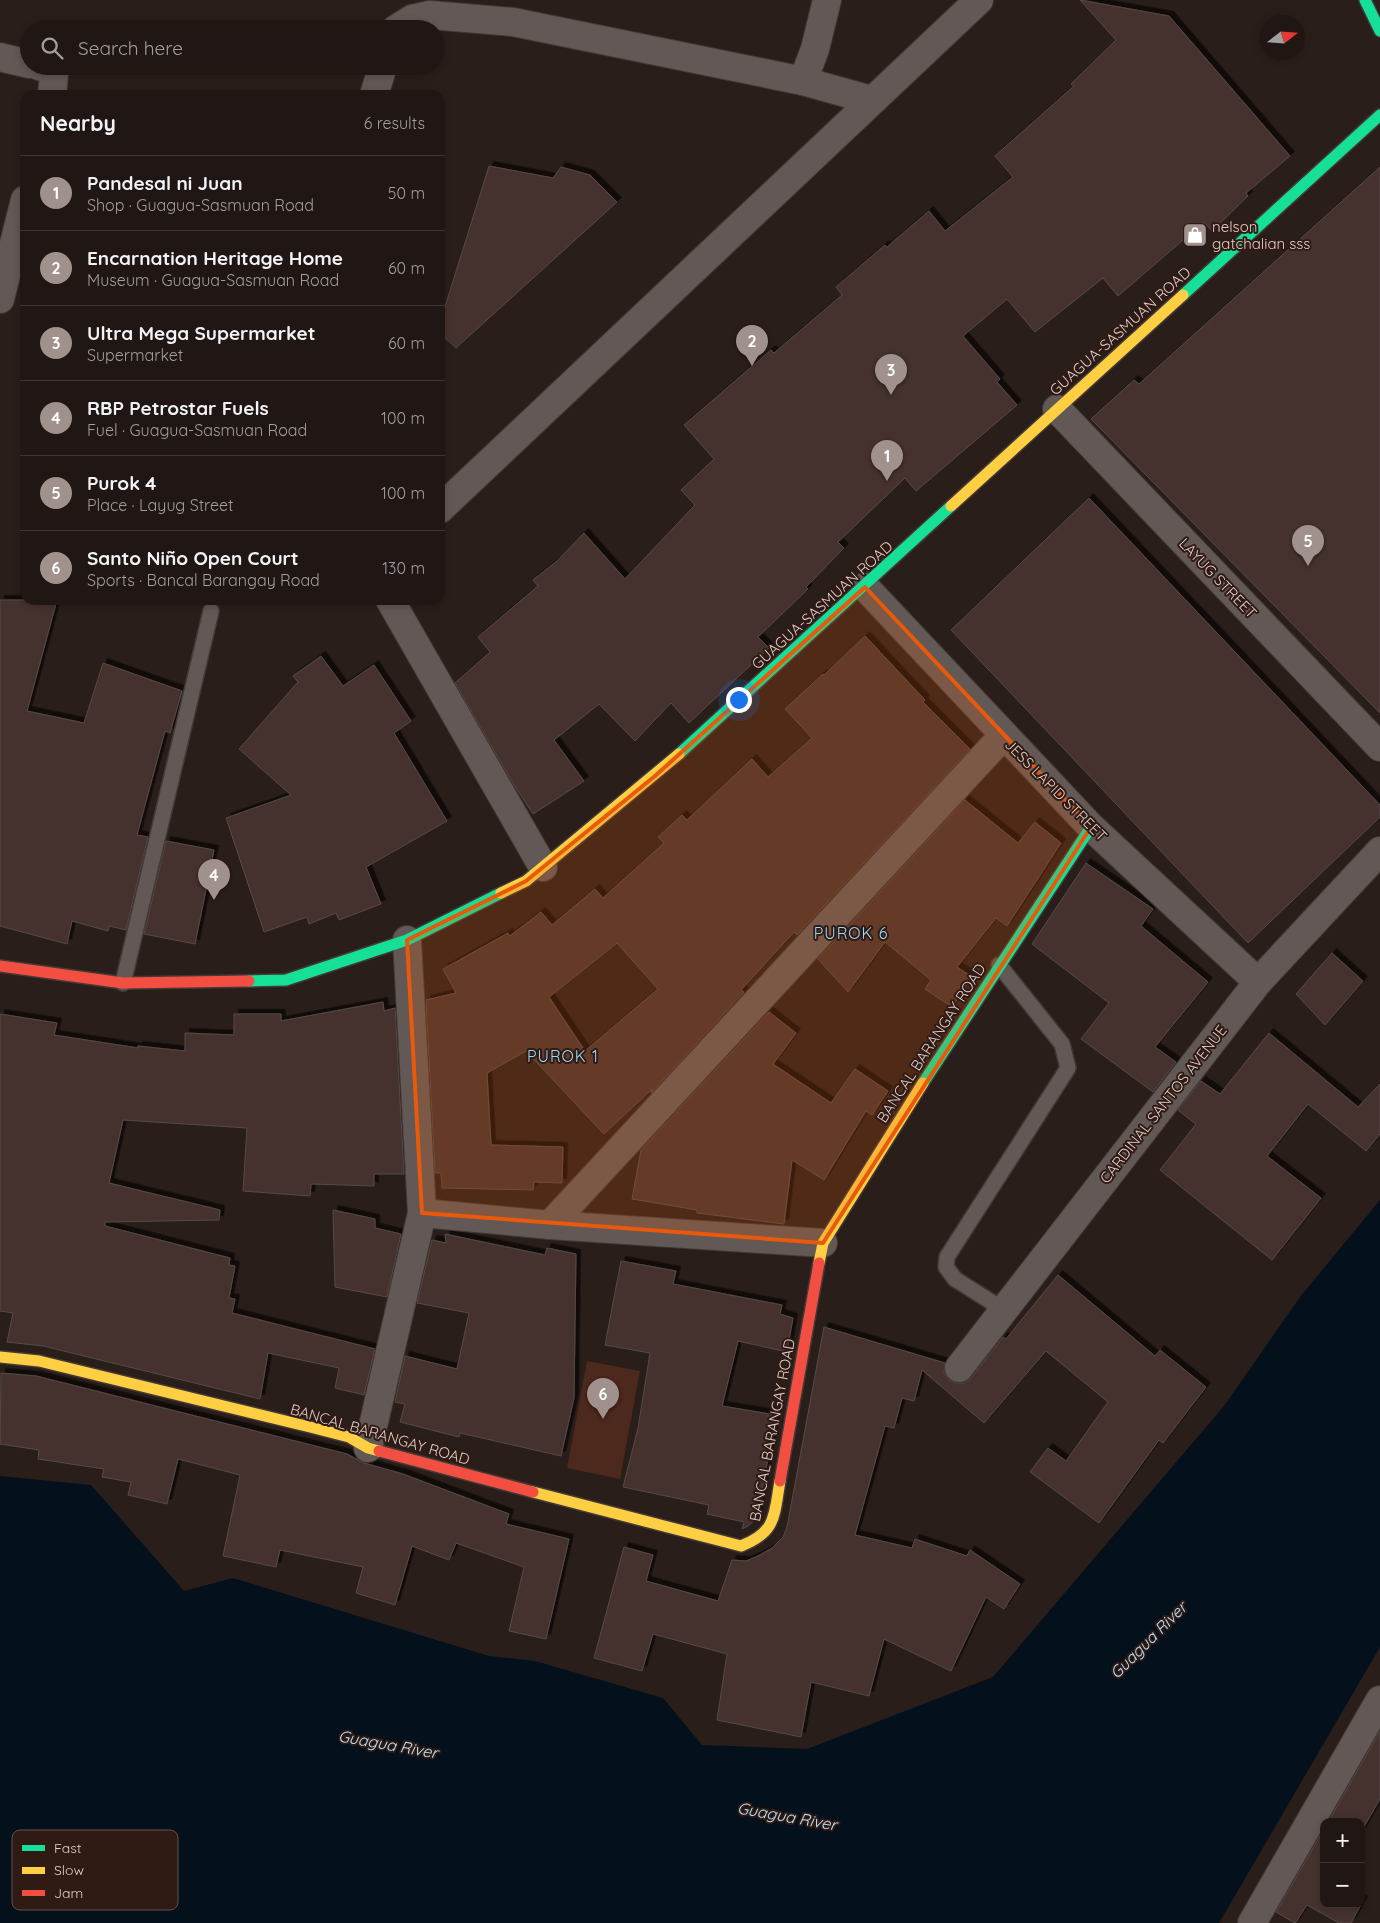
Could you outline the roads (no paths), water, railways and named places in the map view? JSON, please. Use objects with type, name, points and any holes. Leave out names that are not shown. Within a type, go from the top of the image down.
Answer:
[{"type":"main road","points":[[1365,0],[1380,31]]},
{"type":"main road","name":"GUAGUA-SASMUAN ROAD","points":[[0,966],[123,982],[286,980],[407,940],[526,880],[656,776],[1380,115]]},
{"type":"main road","name":"BANCAL BARANGAY ROAD","points":[[0,1356],[39,1361],[310,1426],[348,1437],[368,1448],[742,1546],[760,1539],[767,1533],[772,1524],[823,1243],[957,1028],[1091,827]]},
{"type":"street","points":[[803,81],[815,49],[827,0]]},
{"type":"street","points":[[445,504],[870,100],[979,0]]},
{"type":"street","points":[[410,20],[430,15],[513,22],[803,81],[870,100]]},
{"type":"street","points":[[0,57],[20,62]]},
{"type":"street","points":[[376,90],[380,75]]},
{"type":"street","points":[[0,299],[20,220]]},
{"type":"street","name":"LAYUG STREET","points":[[1057,409],[1380,747]]},
{"type":"street","name":"JESS LAPID STREET","points":[[865,587],[1003,736],[1091,827],[1258,982]]},
{"type":"street","points":[[393,605],[543,867]]},
{"type":"street","points":[[550,1225],[1003,736]]},
{"type":"street","name":"CARDINAL SANTOS AVENUE","points":[[959,1368],[1258,982],[1380,851]]},
{"type":"street","points":[[368,1448],[422,1213],[407,940]]},
{"type":"street","points":[[422,1213],[550,1225],[823,1243]]},
{"type":"street","points":[[1252,1923],[1380,1700]]},
{"type":"lane","points":[[123,982],[212,611]]},
{"type":"lane","points":[[999,965],[1062,1044],[1068,1068],[947,1257],[946,1267],[955,1279],[1004,1310]]},
{"type":"water","name":"Guagua River","points":[[1380,1200],[1380,1647],[1219,1923],[0,1923],[0,1476],[91,1485],[184,1591],[233,1578],[489,1656],[535,1661],[663,1698],[702,1745],[807,1749],[993,1677],[1224,1406],[1300,1297]]},
{"type":"place","name":"nelson gatchalian sss","points":[[1195,235]]},
{"type":"place","name":"Encarnation Heritage Home","points":[[752,366]]},
{"type":"place","name":"Ultra Mega Supermarket","points":[[891,395]]},
{"type":"place","name":"Pandesal ni Juan","points":[[887,481]]},
{"type":"place","name":"Purok 4","points":[[1308,566]]},
{"type":"place","name":"RBP Petrostar Fuels","points":[[214,900]]},
{"type":"place","name":"Santo Niño Open Court","points":[[603,1419]]},
{"type":"district","name":"PUROK 6","points":[[851,933]]},
{"type":"district","name":"PUROK 1","points":[[563,1056]]}]
